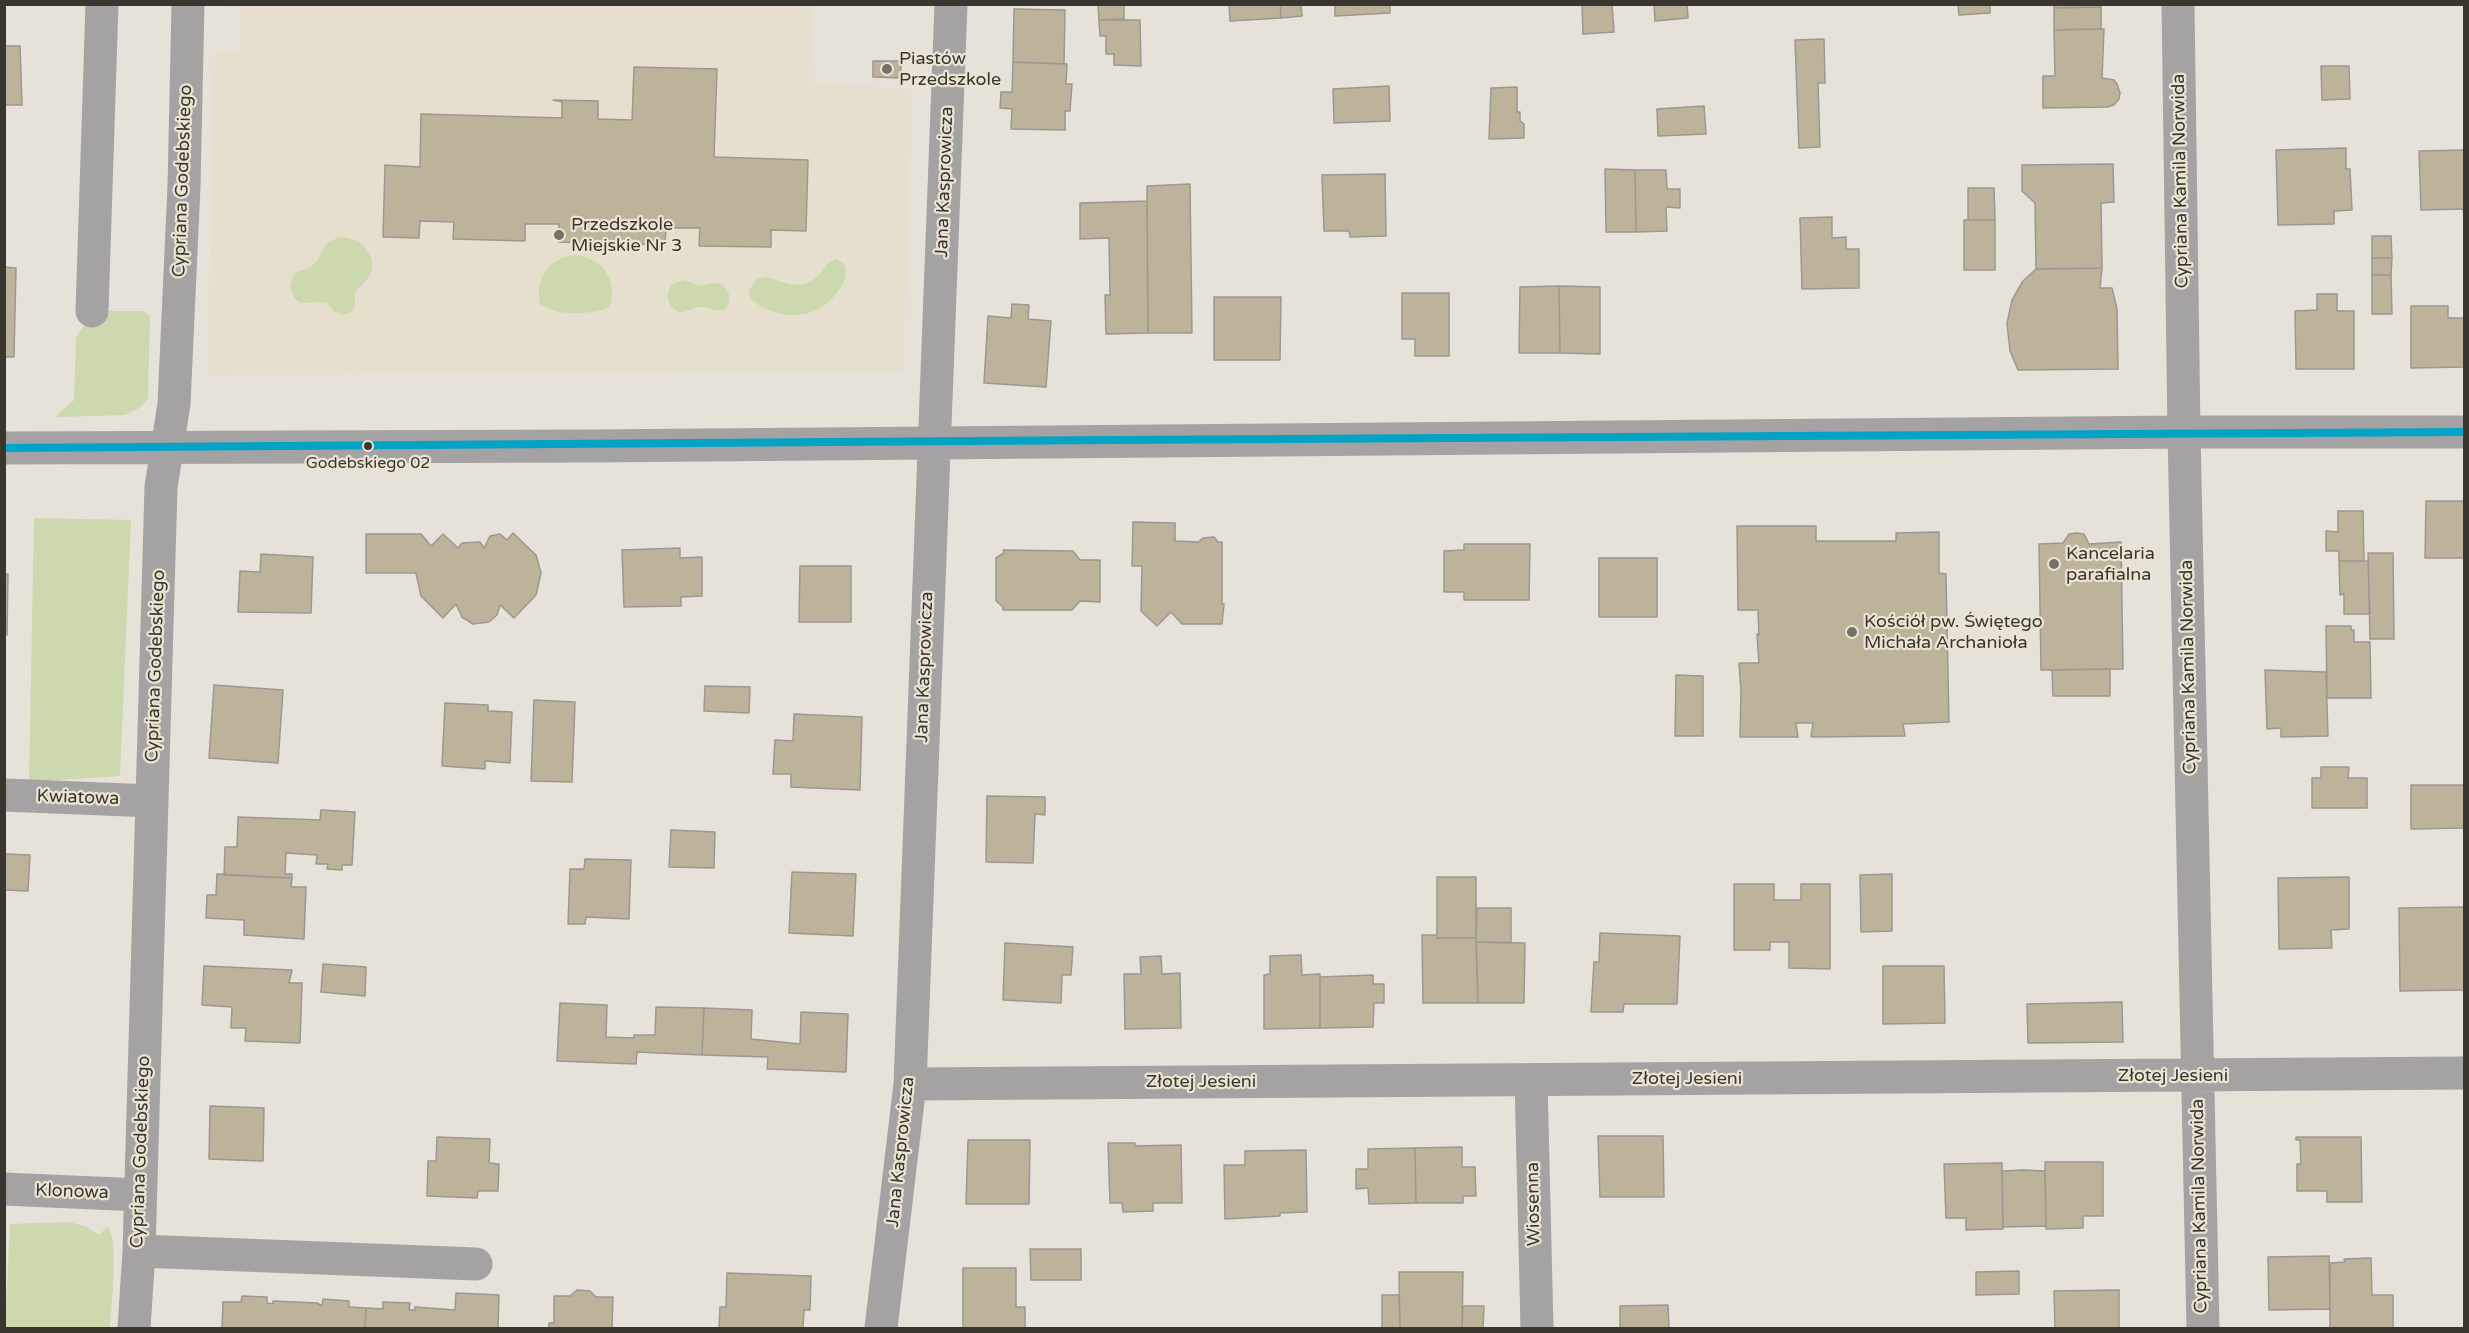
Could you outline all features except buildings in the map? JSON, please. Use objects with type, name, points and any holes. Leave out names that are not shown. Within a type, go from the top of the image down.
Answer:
[{"type":"street","points":[[92,311],[102,4]]},
{"type":"street","name":"Cypriana Godebskiego","points":[[134,1329],[161,487],[174,404],[184,186],[188,4]]},
{"type":"street","name":"Jana Kasprowicza","points":[[881,1329],[910,1084],[951,4]]},
{"type":"street","name":"Cypriana Kamila Norwida","points":[[2178,4],[2184,432],[2203,1329]]},
{"type":"street","points":[[4,448],[934,444],[2184,432],[2464,432]]},
{"type":"street","name":"Kwiatowa","points":[[4,795],[152,801]]},
{"type":"street","name":"Złotej Jesieni","points":[[910,1084],[2197,1077],[2464,1073]]},
{"type":"street","name":"Wiosenna","points":[[1532,1080],[1537,1329]]},
{"type":"street","name":"Klonowa","points":[[4,1189],[140,1195]]},
{"type":"street","points":[[138,1251],[476,1264]]},
{"type":"shaded area","name":"Przedszkole Miejskie Nr 3","points":[[216,5],[811,5],[809,81],[913,90],[903,371],[207,375],[215,52],[239,52],[240,24],[240,8]]},
{"type":"green space","points":[[340,237],[361,243],[372,260],[369,277],[355,294],[354,308],[342,315],[334,311],[326,302],[301,303],[294,298],[290,286],[294,274],[313,265],[327,244]]},
{"type":"green space","points":[[577,255],[595,262],[607,273],[612,289],[610,307],[592,312],[565,313],[540,304],[540,286],[546,270],[559,260]]},
{"type":"green space","points":[[836,259],[845,265],[845,279],[830,301],[819,309],[808,313],[784,315],[760,306],[750,298],[749,290],[757,279],[768,277],[800,285],[819,275],[828,264]]},
{"type":"green space","points":[[683,280],[701,286],[713,283],[722,284],[729,294],[727,306],[721,310],[699,307],[678,312],[672,307],[668,293],[672,285]]},
{"type":"green space","points":[[108,311],[144,311],[150,317],[148,398],[141,407],[125,415],[55,417],[74,400],[76,338],[90,315],[107,315]]},
{"type":"green space","points":[[34,518],[131,520],[120,776],[29,782]]},
{"type":"green space","points":[[69,1222],[87,1227],[99,1235],[108,1226],[114,1260],[110,1328],[5,1328],[10,1224]]},
{"type":"transit line","points":[[4,448],[1849,434],[2464,432]]},
{"type":"place","name":"Piastów Przedszkole","points":[[887,69]]},
{"type":"place","name":"Przedszkole Miejskie Nr 3","points":[[559,235]]},
{"type":"place","name":"Godebskiego 02","points":[[368,446]]},
{"type":"place","name":"Kancelaria parafialna","points":[[2054,564]]},
{"type":"place","name":"Kościół pw. Świętego Michała Archanioła","points":[[1852,632]]}]
